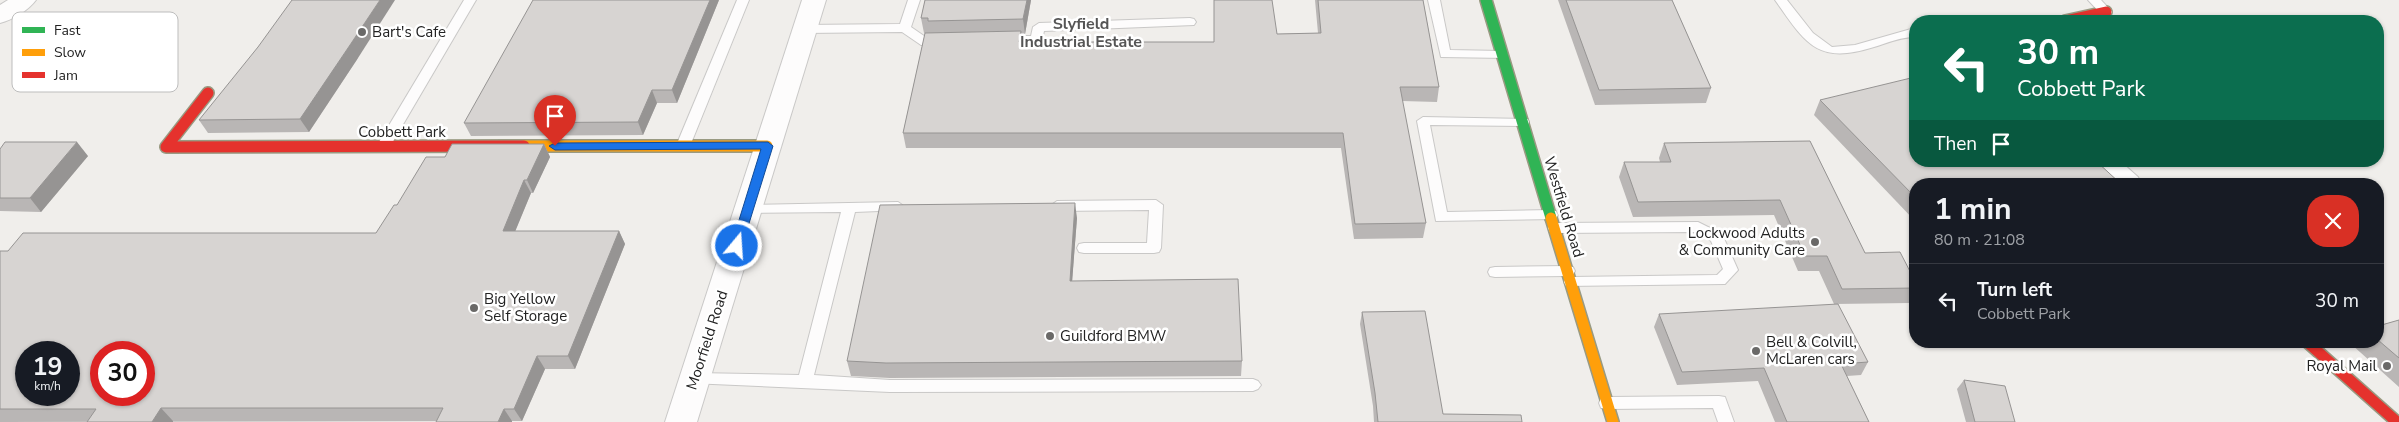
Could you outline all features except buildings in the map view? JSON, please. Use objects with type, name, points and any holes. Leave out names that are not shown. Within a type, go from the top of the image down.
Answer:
[{"type":"street","points":[[0,16],[24,0]]},
{"type":"street","name":"Moorfield Road","points":[[681,422],[814,0]]},
{"type":"street","name":"Westfield Road","points":[[1486,0],[1613,422]]},
{"type":"street","points":[[2092,15],[2106,12]]},
{"type":"street","name":"Cobbett Park","points":[[208,93],[166,148],[768,146]]},
{"type":"street","points":[[2110,167],[2121,178]]},
{"type":"street","points":[[2314,348],[2397,422]]},
{"type":"lane","points":[[383,147],[470,0]]},
{"type":"lane","points":[[683,146],[743,0]]},
{"type":"lane","points":[[905,28],[914,0]]},
{"type":"lane","points":[[1434,0],[1445,54],[1502,55]]},
{"type":"lane","points":[[1781,0],[1810,37],[1828,50],[1845,50],[1909,34]]},
{"type":"lane","points":[[2094,0],[2106,12]]},
{"type":"lane","points":[[990,41],[1036,40],[1039,27],[1190,22]]},
{"type":"lane","points":[[804,29],[905,28],[925,42],[953,41]]},
{"type":"lane","points":[[1495,272],[1569,277],[1720,280],[1731,270],[1716,238],[1698,227],[1440,217],[1423,121],[1523,122]]},
{"type":"lane","points":[[1047,206],[1156,205],[1154,248],[1084,248]]},
{"type":"lane","points":[[805,381],[849,207]]},
{"type":"lane","points":[[749,208],[909,207]]},
{"type":"lane","points":[[695,379],[805,381],[890,386],[1252,385]]},
{"type":"lane","points":[[1607,403],[1719,402],[1726,422]]},
{"type":"traffic: fast","points":[[1486,0],[1551,218]]},
{"type":"traffic: slow","points":[[524,146],[767,146]]},
{"type":"traffic: slow","points":[[1551,218],[1613,422]]},
{"type":"traffic: jam","points":[[2092,15],[2106,12]]},
{"type":"traffic: jam","points":[[208,93],[166,147],[524,146]]},
{"type":"traffic: jam","points":[[2314,348],[2397,422]]},
{"type":"place","name":"Bart's Cafe","points":[[362,32]]},
{"type":"place","name":"Lockwood Adults & Community Care","points":[[1815,242]]},
{"type":"place","name":"Big Yellow Self Storage","points":[[474,308]]},
{"type":"place","name":"Guildford BMW","points":[[1050,336]]},
{"type":"place","name":"Bell & Colvill, McLaren cars","points":[[1756,351]]},
{"type":"place","name":"Royal Mail","points":[[2387,366]]},
{"type":"district","name":"Slyfield Industrial Estate","points":[[1081,32]]},
{"type":"route","points":[[555,146],[768,146],[737,246]]}]
